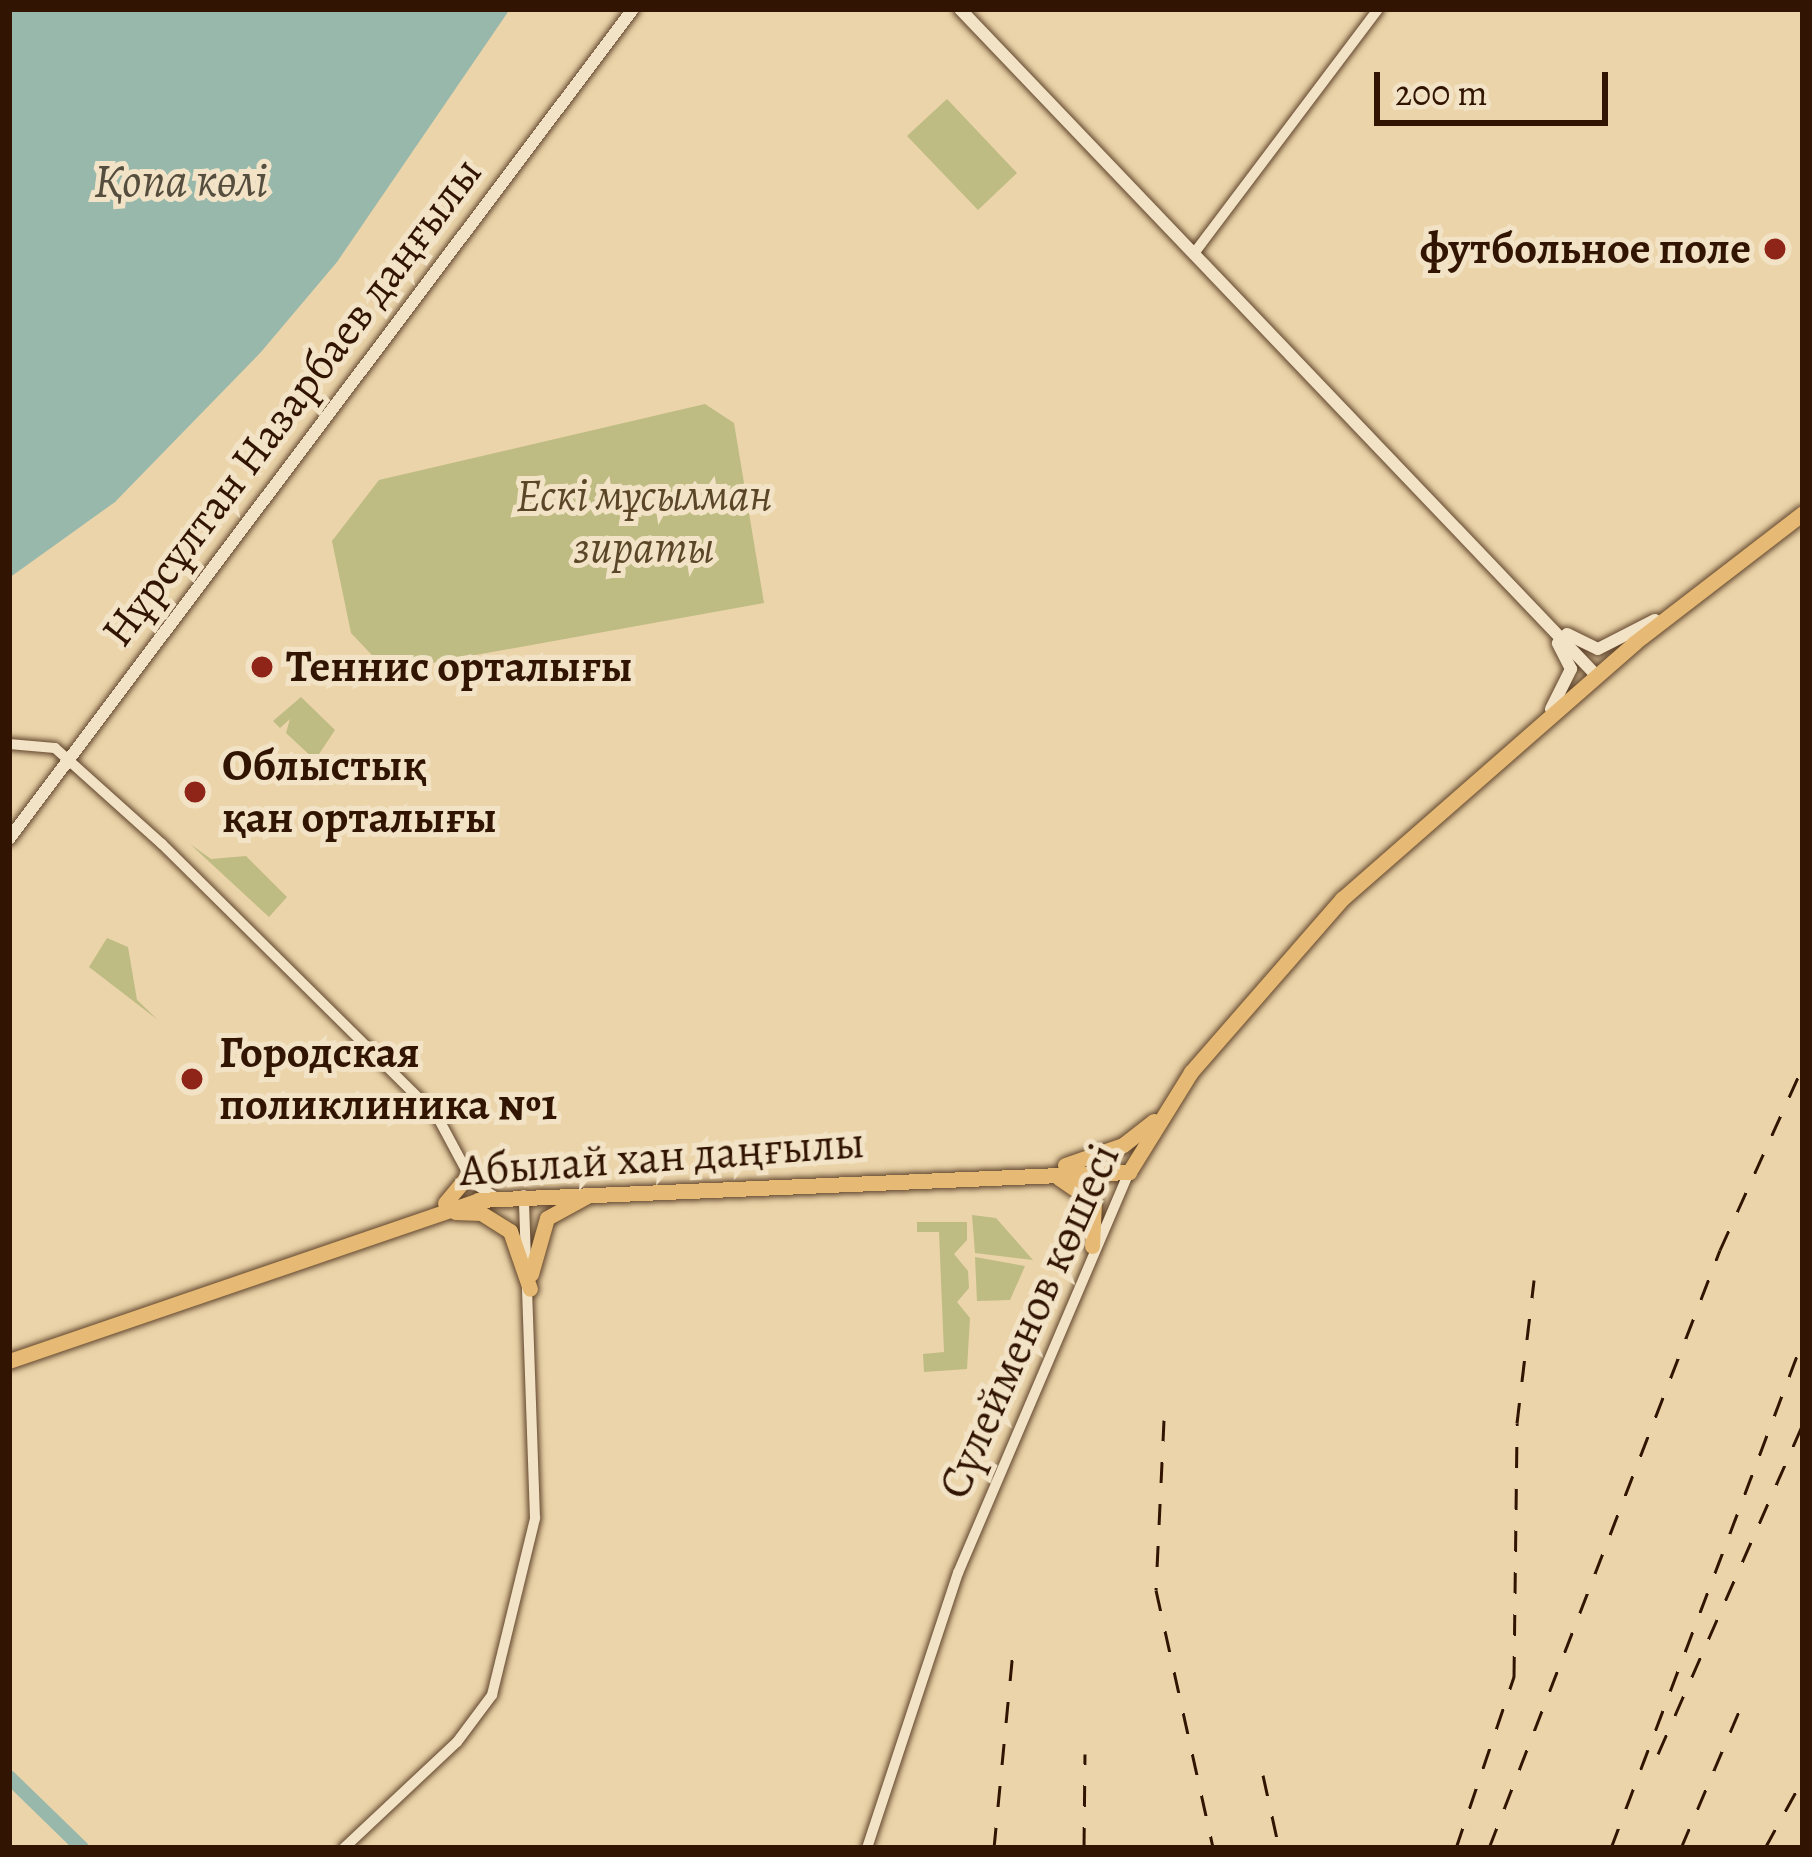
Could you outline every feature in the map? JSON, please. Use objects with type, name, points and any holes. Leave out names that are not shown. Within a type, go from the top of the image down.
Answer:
[{"type":"highway","name":"Сүлейменов көшесі","points":[[1130,1172],[1182,1087],[1309,932],[1598,676],[1803,513]]},
{"type":"highway","points":[[1020,1173],[1123,1145],[1182,1087]]},
{"type":"highway","name":"Абылай хан даңғылы","points":[[9,1360],[421,1215],[503,1197],[524,1202],[615,1190],[1130,1172]]},
{"type":"highway","points":[[1020,1173],[1087,1192],[1097,1214],[1092,1246]]},
{"type":"highway","points":[[421,1215],[455,1197],[468,1176]]},
{"type":"highway","points":[[530,1289],[536,1239],[547,1218],[615,1190]]},
{"type":"highway","points":[[421,1215],[473,1211],[498,1221],[517,1243],[530,1289]]},
{"type":"main road","name":"Нұрсұлтан Назарбаев даңғылы","points":[[9,839],[633,9]]},
{"type":"main road","points":[[960,9],[1598,676]]},
{"type":"main road","points":[[1532,608],[1598,649],[1681,606]]},
{"type":"main road","points":[[1532,608],[1571,669],[1534,733]]},
{"type":"street","points":[[1195,252],[1378,9]]},
{"type":"street","points":[[9,744],[39,742],[71,759],[410,1087],[448,1130],[468,1176],[482,1192],[503,1197]]},
{"type":"street","name":"Сүлейменов көшесі","points":[[867,1848],[958,1573],[1092,1246],[1130,1172]]},
{"type":"street","points":[[344,1848],[457,1742],[492,1695],[531,1545],[537,1453],[524,1202]]},
{"type":"green space","points":[[947,99],[1017,173],[978,210],[907,136]]},
{"type":"green space","name":"Ескі мұсылман зираты","points":[[705,404],[734,423],[764,603],[387,671],[351,633],[332,541],[379,480]]},
{"type":"green space","points":[[301,697],[335,730],[315,760],[286,733],[290,719],[280,728],[273,721]]},
{"type":"green space","points":[[190,844],[211,859],[246,856],[287,897],[269,917]]},
{"type":"green space","points":[[107,938],[128,947],[137,1000],[158,1020],[89,967]]},
{"type":"green space","points":[[972,1215],[996,1218],[1033,1260],[975,1253]]},
{"type":"green space","points":[[917,1222],[967,1222],[967,1240],[954,1254],[968,1271],[969,1288],[957,1302],[970,1318],[967,1369],[924,1372],[923,1354],[944,1352],[939,1232],[917,1232]]},
{"type":"green space","points":[[975,1257],[1025,1266],[1010,1300],[977,1301]]},
{"type":"water","name":"Қопа көлі","points":[[9,9],[510,9],[337,262],[261,352],[115,502],[9,578]]},
{"type":"waterway","points":[[9,1777],[82,1848]]},
{"type":"railway","points":[[1489,1848],[1720,1250],[1803,1066]]},
{"type":"railway","points":[[1456,1848],[1514,1677],[1517,1423],[1534,1280]]},
{"type":"railway","points":[[1611,1848],[1803,1340]]},
{"type":"railway","points":[[1164,1420],[1156,1590],[1213,1848]]},
{"type":"railway","points":[[1658,1754],[1803,1424]]},
{"type":"railway","points":[[994,1848],[1014,1642]]},
{"type":"railway","points":[[1681,1848],[1745,1697]]},
{"type":"railway","points":[[1084,1848],[1085,1754]]},
{"type":"railway","points":[[1263,1775],[1279,1848]]},
{"type":"railway","points":[[1765,1848],[1803,1779]]},
{"type":"place","name":"футбольное поле","points":[[1775,249]]},
{"type":"place","name":"Теннис орталығы","points":[[262,667]]},
{"type":"place","name":"Облыстық қан орталығы","points":[[195,792]]},
{"type":"place","name":"Городская поликлиника №1","points":[[192,1079]]}]
